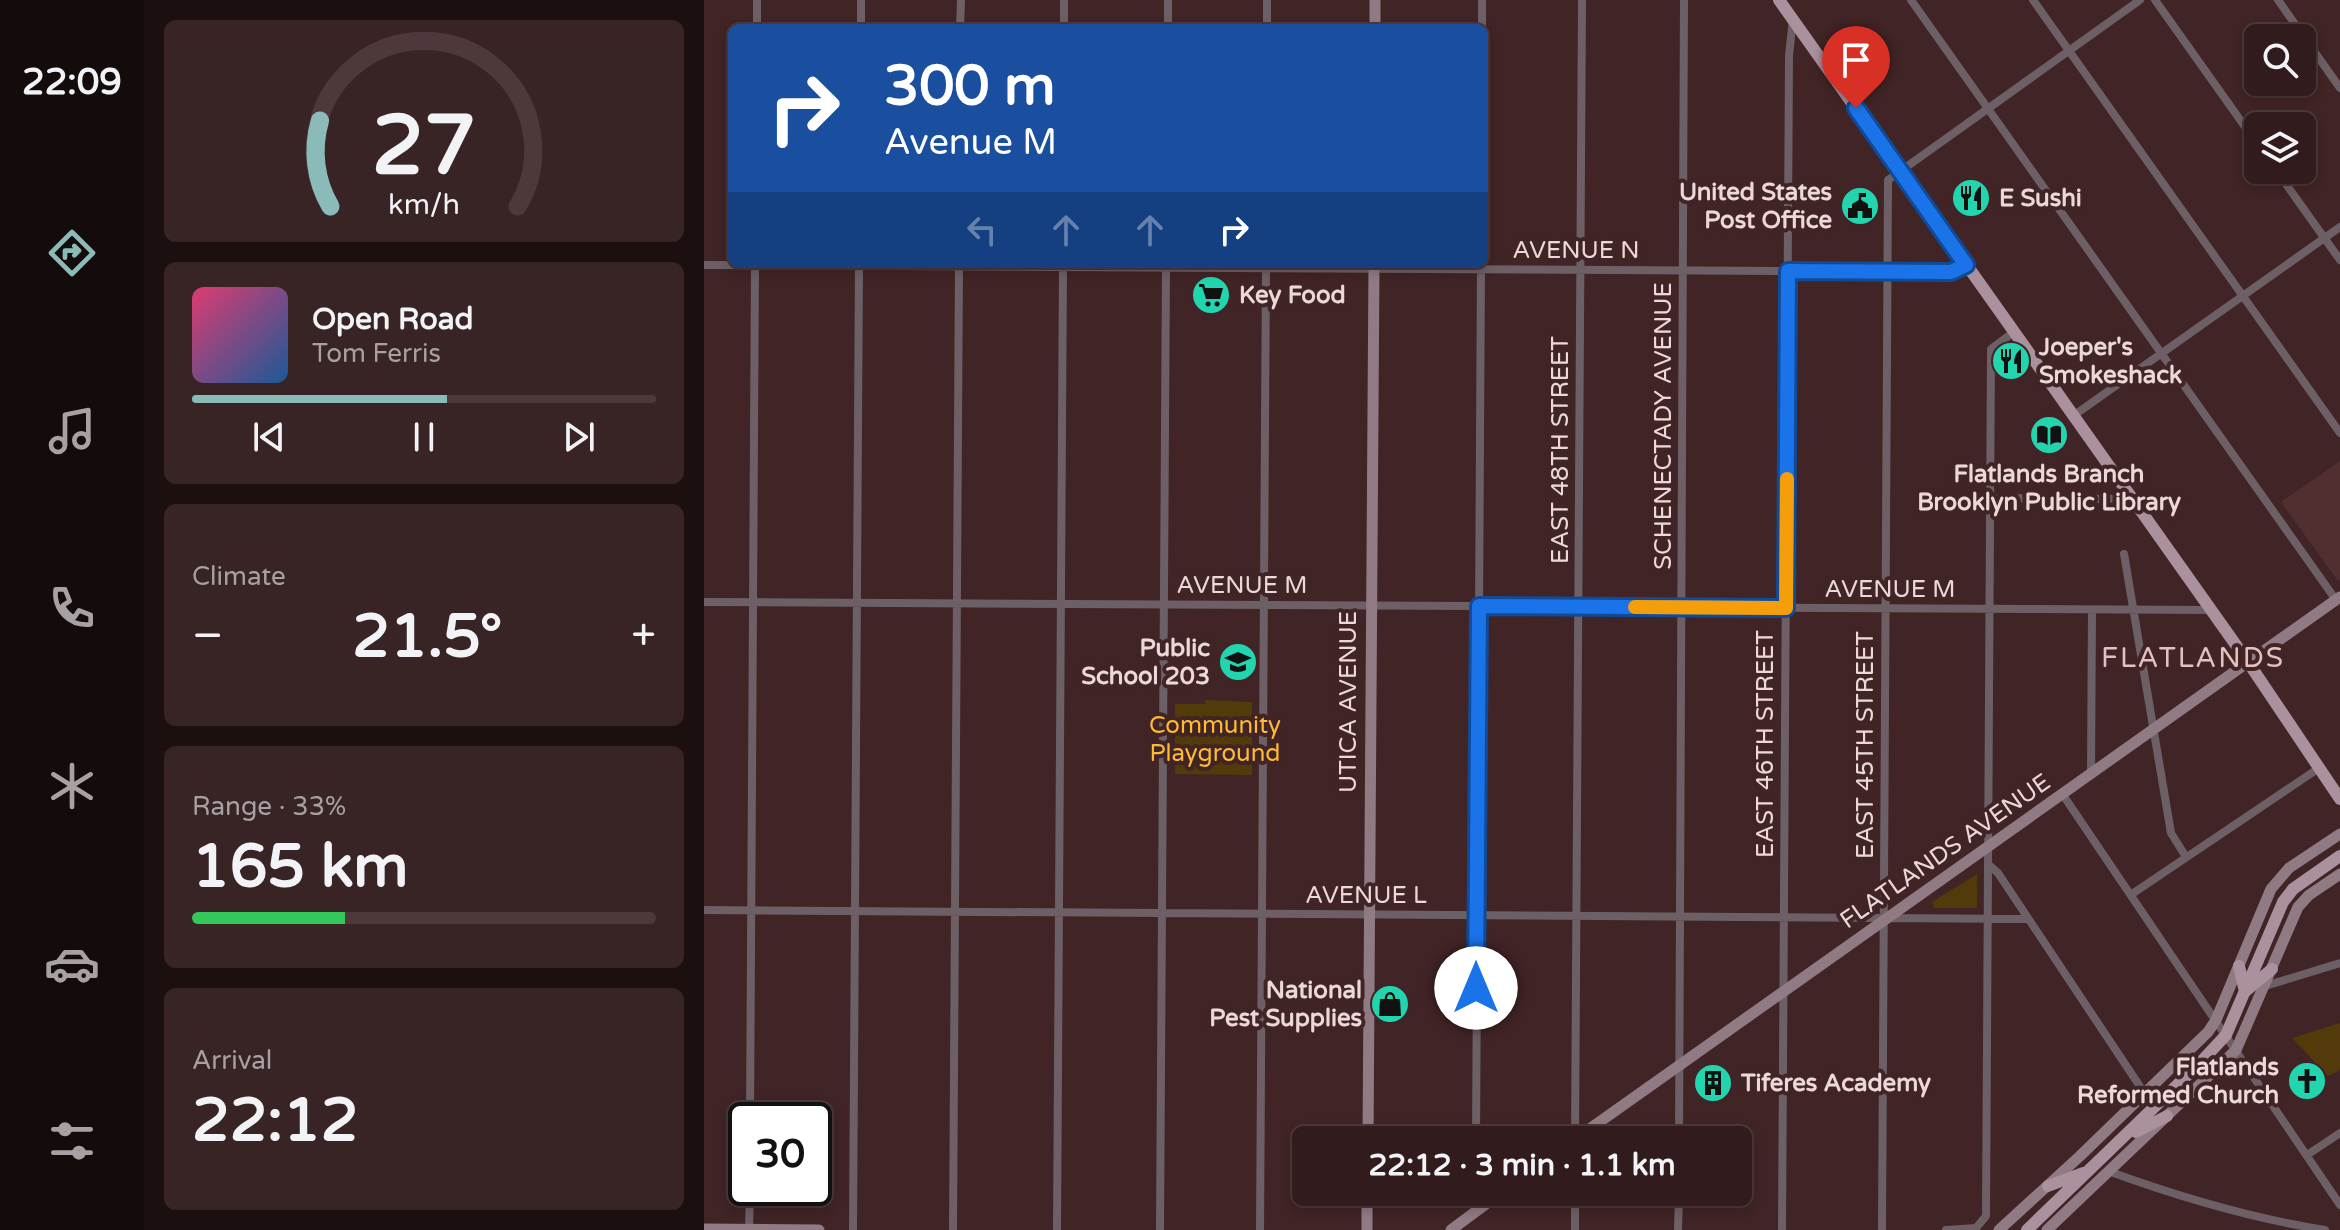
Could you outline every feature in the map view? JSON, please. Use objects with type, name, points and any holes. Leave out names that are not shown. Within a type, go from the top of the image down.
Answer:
[{"type":"main road","points":[[1375,0],[1375,24]]},
{"type":"main road","points":[[1779,0],[2248,662],[2340,799]]},
{"type":"main road","name":"UTICA AVENUE","points":[[1368,1126],[1374,268]]},
{"type":"main road","name":"FLATLANDS AVENUE","points":[[1594,1126],[2338,599]]},
{"type":"main road","points":[[1999,1230],[2208,1032],[2216,1020],[2271,889],[2289,868],[2340,834]]},
{"type":"main road","points":[[2027,1230],[2226,1035],[2283,902],[2293,889],[2340,856]]},
{"type":"main road","points":[[2047,1230],[2236,1050],[2298,907],[2309,895],[2340,874]]},
{"type":"main road","points":[[2239,966],[2245,992]]},
{"type":"main road","points":[[2245,992],[2272,969]]},
{"type":"main road","points":[[2122,1139],[2167,1116]]},
{"type":"main road","points":[[2048,1186],[2086,1172]]},
{"type":"main road","points":[[1367,1206],[1367,1230]]},
{"type":"main road","points":[[1451,1230],[1482,1206]]},
{"type":"main road","points":[[704,1229],[819,1230]]},
{"type":"street","points":[[757,0],[757,24]]},
{"type":"street","points":[[861,0],[861,24]]},
{"type":"street","points":[[960,24],[961,0]]},
{"type":"street","points":[[1064,0],[1064,24]]},
{"type":"street","points":[[1168,0],[1168,24]]},
{"type":"street","points":[[1267,0],[1267,24]]},
{"type":"street","points":[[1482,0],[1482,24]]},
{"type":"street","name":"EAST 48TH STREET","points":[[1575,1126],[1582,0]]},
{"type":"street","name":"SCHENECTADY AVENUE","points":[[1679,1126],[1684,0]]},
{"type":"street","points":[[1911,0],[2338,599]]},
{"type":"street","points":[[2033,0],[2340,433]]},
{"type":"street","points":[[1901,170],[2140,0]]},
{"type":"street","points":[[2155,0],[2244,125]]},
{"type":"street","points":[[2278,0],[2340,88]]},
{"type":"street","name":"EAST 46TH STREET","points":[[1782,1230],[1789,55],[1793,19]]},
{"type":"street","name":"EAST 45TH STREET","points":[[1882,1230],[1888,180],[1901,170]]},
{"type":"street","points":[[2286,184],[2340,260]]},
{"type":"street","points":[[2073,416],[2340,227]]},
{"type":"street","name":"AVENUE N","points":[[704,265],[728,265]]},
{"type":"street","name":"AVENUE N","points":[[1488,267],[1951,272],[1966,265]]},
{"type":"street","points":[[750,1102],[755,268]]},
{"type":"street","points":[[853,1230],[859,268]]},
{"type":"street","points":[[953,1230],[959,268]]},
{"type":"street","points":[[1057,1230],[1063,268]]},
{"type":"street","points":[[1160,1230],[1166,268]]},
{"type":"street","points":[[1260,1230],[1266,268]]},
{"type":"street","points":[[1476,1126],[1481,268]]},
{"type":"street","points":[[1946,1230],[1976,1228],[1986,1216],[1991,349],[2014,332]]},
{"type":"street","points":[[1990,498],[2133,499]]},
{"type":"street","points":[[2124,554],[2171,833],[2186,857]]},
{"type":"street","name":"AVENUE M","points":[[704,602],[2211,610]]},
{"type":"street","points":[[2091,775],[2092,610]]},
{"type":"street","points":[[2132,894],[2319,768]]},
{"type":"street","points":[[2063,795],[2340,1205]]},
{"type":"street","points":[[1989,865],[1998,873],[2145,1094]]},
{"type":"street","name":"AVENUE L","points":[[704,910],[2027,919]]},
{"type":"street","points":[[2265,986],[2340,963]]},
{"type":"street","points":[[2307,1155],[2340,1133]]},
{"type":"street","points":[[2108,1171],[2201,1203],[2325,1230]]},
{"type":"street","points":[[749,1230],[750,1206]]},
{"type":"street","points":[[1475,1206],[1475,1211]]},
{"type":"street","points":[[1575,1206],[1575,1230]]},
{"type":"street","points":[[1678,1230],[1679,1206]]},
{"type":"shaded area","points":[[2340,461],[2340,580],[2338,581],[2281,502]]},
{"type":"green space","name":"Community Playground","points":[[1205,700],[1252,702],[1252,775],[1175,774],[1175,704],[1205,704]]},
{"type":"green space","points":[[1977,874],[1977,908],[1934,908],[1932,902]]},
{"type":"green space","points":[[2340,1023],[2340,1070],[2328,1076],[2292,1038]]},
{"type":"slow traffic","points":[[1635,607],[1786,608],[1787,479]]},
{"type":"place","name":"E Sushi","points":[[1971,198]]},
{"type":"place","name":"United States Post Office","points":[[1860,206]]},
{"type":"place","name":"Key Food","points":[[1211,295]]},
{"type":"place","name":"Joeper's Smokeshack","points":[[2011,361]]},
{"type":"place","name":"Flatlands Branch Brooklyn Public Library","points":[[2049,435]]},
{"type":"place","name":"Public School 203","points":[[1238,662]]},
{"type":"place","name":"National Pest Supplies","points":[[1390,1004]]},
{"type":"place","name":"Flatlands Reformed Church","points":[[2307,1081]]},
{"type":"place","name":"Tiferes Academy","points":[[1713,1083]]},
{"type":"district","name":"FLATLANDS","points":[[2193,657]]},
{"type":"route","points":[[1476,988],[1479,606],[1786,608],[1788,271],[1951,272],[1966,265],[1856,108]]}]
